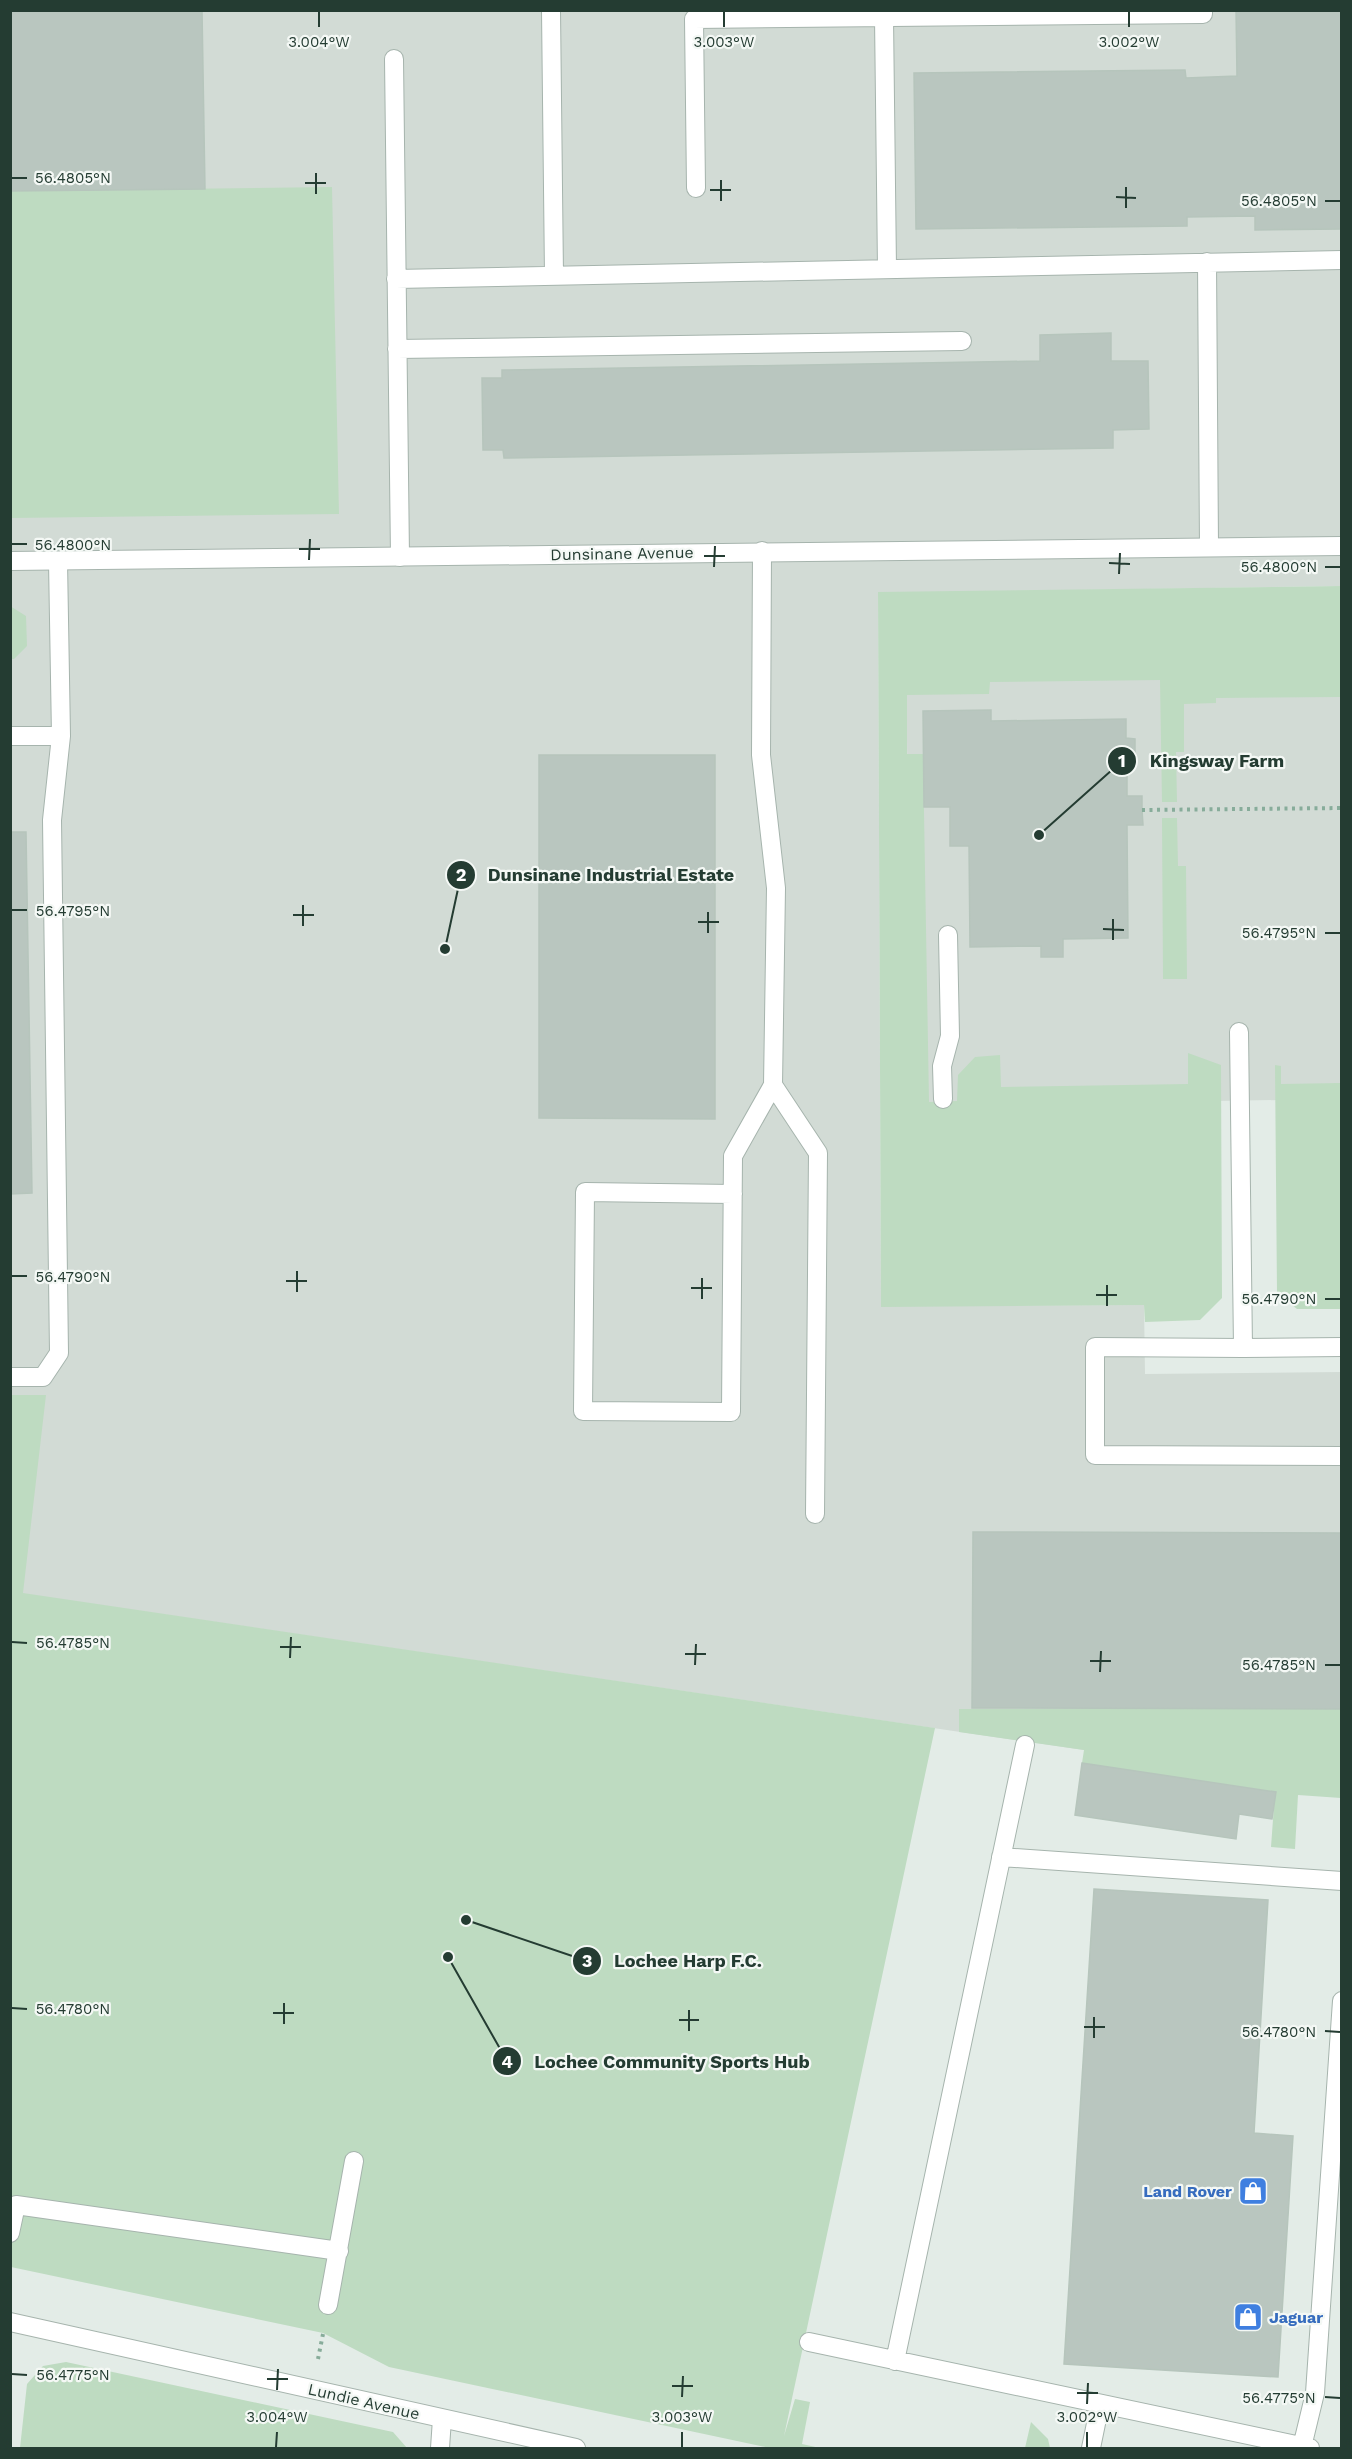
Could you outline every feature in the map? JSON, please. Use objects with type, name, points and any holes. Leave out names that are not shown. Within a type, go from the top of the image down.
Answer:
[{"type":"street","points":[[551,10],[554,276]]},
{"type":"street","points":[[696,188],[694,19],[1203,14],[1203,10]]},
{"type":"street","points":[[884,17],[886,269]]},
{"type":"street","points":[[394,59],[400,557]]},
{"type":"street","points":[[396,279],[1341,260]]},
{"type":"street","points":[[1207,262],[1209,547]]},
{"type":"street","points":[[397,349],[962,341]]},
{"type":"street","name":"Dunsinane Avenue","points":[[10,561],[1341,546]]},
{"type":"street","points":[[733,1194],[585,1192],[583,1411],[731,1413],[733,1194],[733,1155],[773,1085],[776,888],[760,755],[762,551]]},
{"type":"street","points":[[10,1377],[43,1377],[59,1353],[52,820],[61,736],[58,561]]},
{"type":"street","points":[[10,736],[61,736]]},
{"type":"street","points":[[942,1099],[942,1066],[950,1036],[948,935]]},
{"type":"street","points":[[1239,1032],[1243,1348]]},
{"type":"street","points":[[773,1085],[818,1153],[814,1514]]},
{"type":"street","points":[[1341,1347],[1095,1347],[1095,1455],[1341,1456]]},
{"type":"street","points":[[895,2361],[1025,1745]]},
{"type":"street","points":[[1001,1857],[1341,1881]]},
{"type":"street","points":[[809,2342],[1306,2448],[1315,2393],[1341,2001]]},
{"type":"street","points":[[328,2305],[354,2161]]},
{"type":"street","points":[[10,2233],[16,2205],[339,2251]]},
{"type":"street","name":"Lundie Avenue","points":[[10,2322],[576,2448]]},
{"type":"street","points":[[1091,2448],[1100,2404]]},
{"type":"street","points":[[440,2448],[442,2419]]},
{"type":"path","points":[[1142,810],[1341,808]]},
{"type":"path","points":[[312,2389],[328,2305]]},
{"type":"shaded area","points":[[10,11],[1341,11],[1341,586],[878,593],[881,1306],[1144,1305],[1145,1374],[1341,1372],[1341,1788],[11,1592]]},
{"type":"shaded area","points":[[906,649],[1341,663],[1341,1099],[911,1106]]},
{"type":"green space","points":[[332,187],[339,514],[11,518],[10,191]]},
{"type":"green space","points":[[1341,586],[1341,697],[1216,698],[1216,703],[1184,704],[1184,752],[1176,752],[1177,802],[1162,802],[1160,680],[990,682],[989,694],[907,695],[907,754],[923,754],[929,1102],[957,1101],[958,1075],[975,1057],[1000,1055],[1001,1087],[1188,1084],[1188,1053],[1221,1065],[1222,1298],[1200,1320],[1145,1322],[1144,1305],[881,1307],[878,592]]},
{"type":"green space","points":[[10,606],[26,616],[27,646],[14,659],[11,659]]},
{"type":"green space","points":[[1162,818],[1177,818],[1178,866],[1186,866],[1187,979],[1163,979]]},
{"type":"green space","points":[[1275,1065],[1281,1066],[1281,1084],[1341,1083],[1341,1309],[1297,1309],[1277,1293]]},
{"type":"green space","points":[[10,1395],[46,1395],[23,1593],[935,1728],[784,2436],[795,2399],[810,2402],[802,2444],[820,2448],[770,2448],[389,2367],[323,2333],[11,2267]]},
{"type":"green space","points":[[959,1709],[1341,1709],[1341,1798],[1298,1795],[1295,1849],[1271,1847],[1275,1792],[1082,1763],[1084,1750],[959,1732]]},
{"type":"green space","points":[[66,2362],[393,2432],[407,2448],[20,2448],[27,2384],[43,2366]]},
{"type":"green space","points":[[1031,2422],[1048,2439],[1050,2448],[1025,2448]]},
{"type":"building","points":[[10,10],[202,10],[205,189],[10,191]]},
{"type":"building","points":[[1236,10],[1342,10],[1342,229],[1255,230],[1255,216],[1187,217],[1187,226],[916,229],[914,73],[1185,70],[1186,78],[1237,76]]},
{"type":"building","points":[[1111,333],[1111,361],[1148,361],[1149,429],[1113,430],[1113,448],[504,458],[503,450],[483,450],[482,378],[502,378],[502,370],[1040,361],[1040,335]]},
{"type":"building","points":[[991,710],[991,721],[1126,719],[1126,738],[1135,739],[1135,767],[1127,767],[1127,796],[1142,796],[1143,825],[1127,825],[1128,938],[1063,939],[1063,957],[1041,957],[1041,946],[970,947],[969,846],[950,846],[950,807],[924,807],[923,711]]},
{"type":"building","points":[[539,755],[715,755],[715,1119],[539,1118]]},
{"type":"building","points":[[10,832],[26,832],[32,1193],[10,1194]]},
{"type":"building","points":[[973,1532],[1342,1533],[1342,1709],[972,1708]]},
{"type":"building","points":[[1082,1763],[1276,1792],[1272,1819],[1239,1814],[1236,1839],[1075,1815]]},
{"type":"building","points":[[1094,1889],[1268,1900],[1254,2133],[1293,2136],[1278,2377],[1064,2364]]},
{"type":"place","name":"Kingsway Farm","points":[[1039,835]]},
{"type":"place","name":"Dunsinane Industrial Estate","points":[[445,949]]},
{"type":"place","name":"Lochee Harp F.C.","points":[[466,1920]]},
{"type":"place","name":"Lochee Community Sports Hub","points":[[448,1957]]},
{"type":"place","name":"Land Rover","points":[[1253,2191]]},
{"type":"place","name":"Jaguar","points":[[1248,2317]]}]
